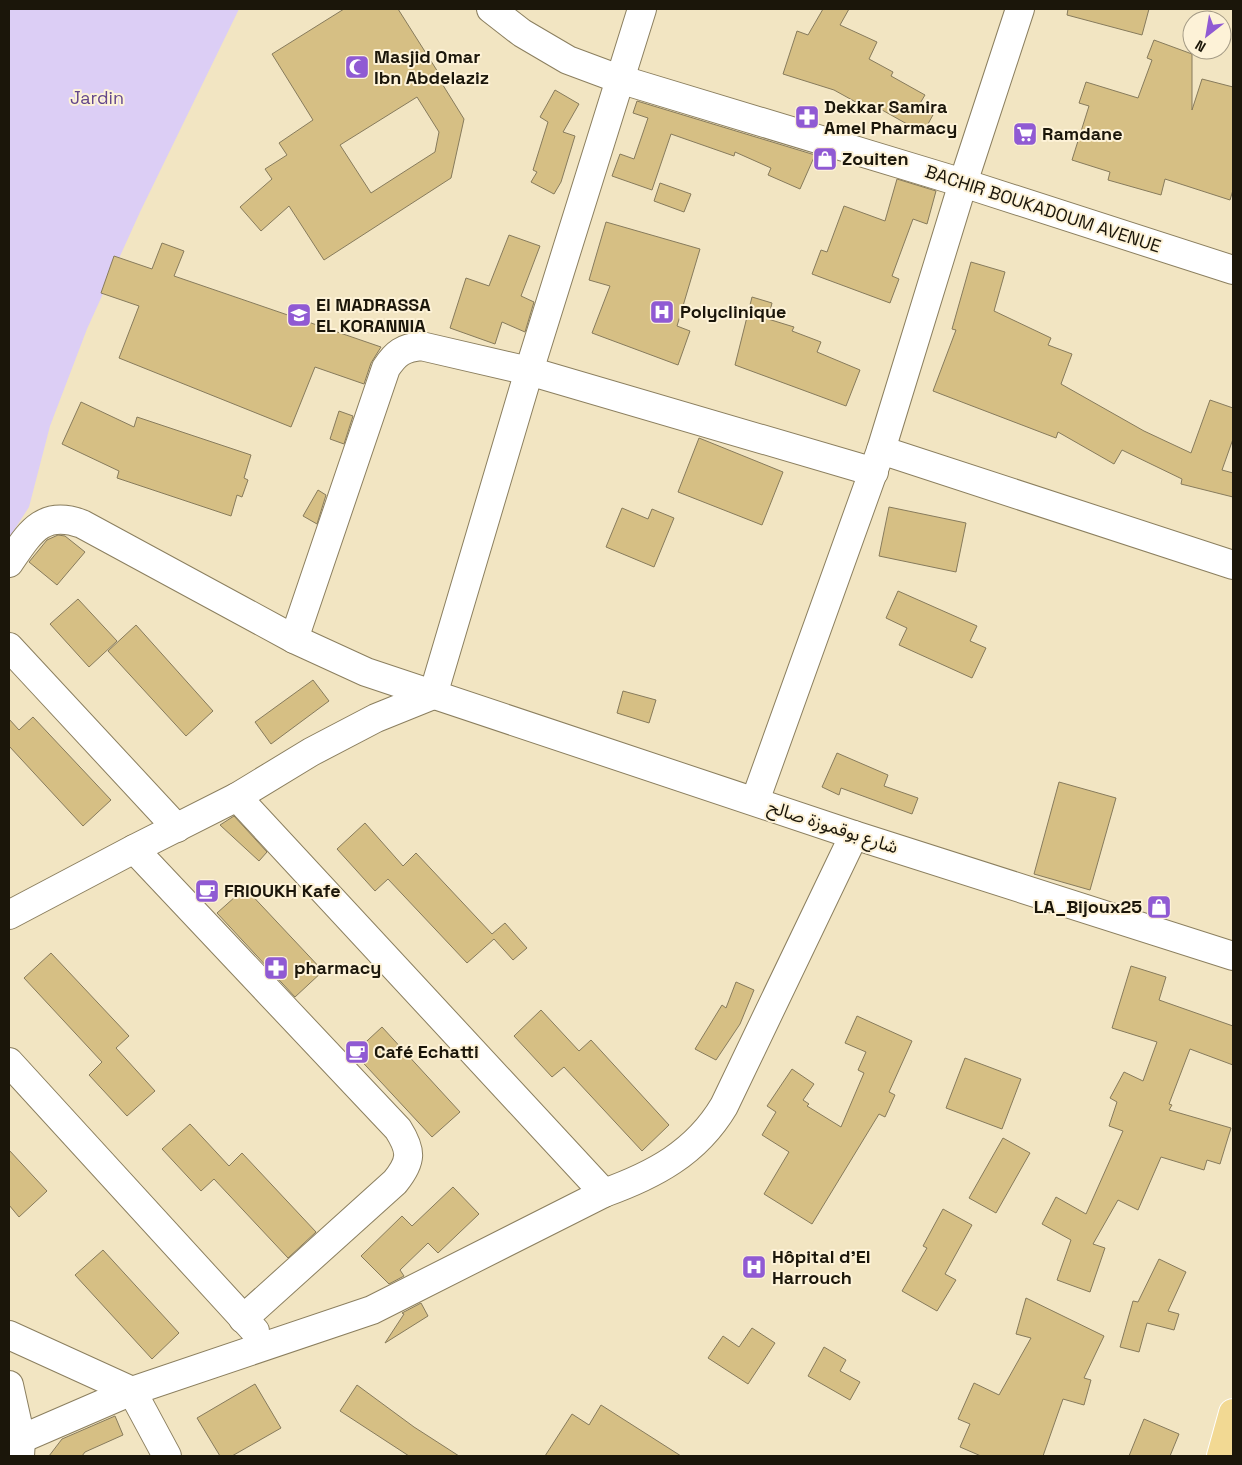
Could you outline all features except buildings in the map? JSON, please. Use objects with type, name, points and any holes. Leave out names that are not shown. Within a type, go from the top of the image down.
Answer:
[{"type":"main road","points":[[1221,1456],[1233,1413]]},
{"type":"street","name":"BACHIR BOUKADOUM AVENUE","points":[[491,9],[522,33],[568,60],[619,79],[963,182],[1233,270]]},
{"type":"street","points":[[9,915],[237,797],[312,752],[376,718],[433,695],[529,371],[642,9]]},
{"type":"street","points":[[755,801],[878,461],[963,182],[1020,9]]},
{"type":"street","points":[[294,639],[386,368],[394,355],[405,348],[421,346],[529,371],[878,461],[1233,565]]},
{"type":"street","name":"شارع بوقموزة صالح","points":[[9,562],[32,530],[45,522],[67,518],[82,524],[294,639],[366,672],[854,835],[1233,956]]},
{"type":"street","points":[[9,647],[177,828]]},
{"type":"street","points":[[237,797],[604,1193]]},
{"type":"street","points":[[10,1399],[21,1448],[132,1391],[372,1310],[604,1193],[642,1179],[693,1147],[713,1125],[724,1106],[854,835]]},
{"type":"street","points":[[134,849],[398,1129],[408,1149],[409,1156],[404,1171],[395,1182],[243,1319]]},
{"type":"street","points":[[9,1062],[267,1346]]},
{"type":"street","points":[[9,1335],[132,1391],[167,1456]]},
{"type":"green space","name":"Jardin","points":[[9,9],[239,9],[140,212],[87,329],[50,426],[29,507],[9,538]]},
{"type":"place","name":"Masjid Omar Ibn Abdelaziz","points":[[357,67]]},
{"type":"place","name":"Dekkar Samira Amel Pharmacy","points":[[807,117]]},
{"type":"place","name":"Ramdane","points":[[1025,134]]},
{"type":"place","name":"Zouiten","points":[[825,159]]},
{"type":"place","name":"Polyclinique","points":[[662,312]]},
{"type":"place","name":"El MADRASSA EL KORANNIA","points":[[299,315]]},
{"type":"place","name":"FRIOUKH Kafe","points":[[207,891]]},
{"type":"place","name":"LA_Bijoux25","points":[[1159,907]]},
{"type":"place","name":"pharmacy","points":[[276,968]]},
{"type":"place","name":"Café Echatti","points":[[357,1052]]},
{"type":"place","name":"Hôpital d'El Harrouch","points":[[754,1267]]}]
